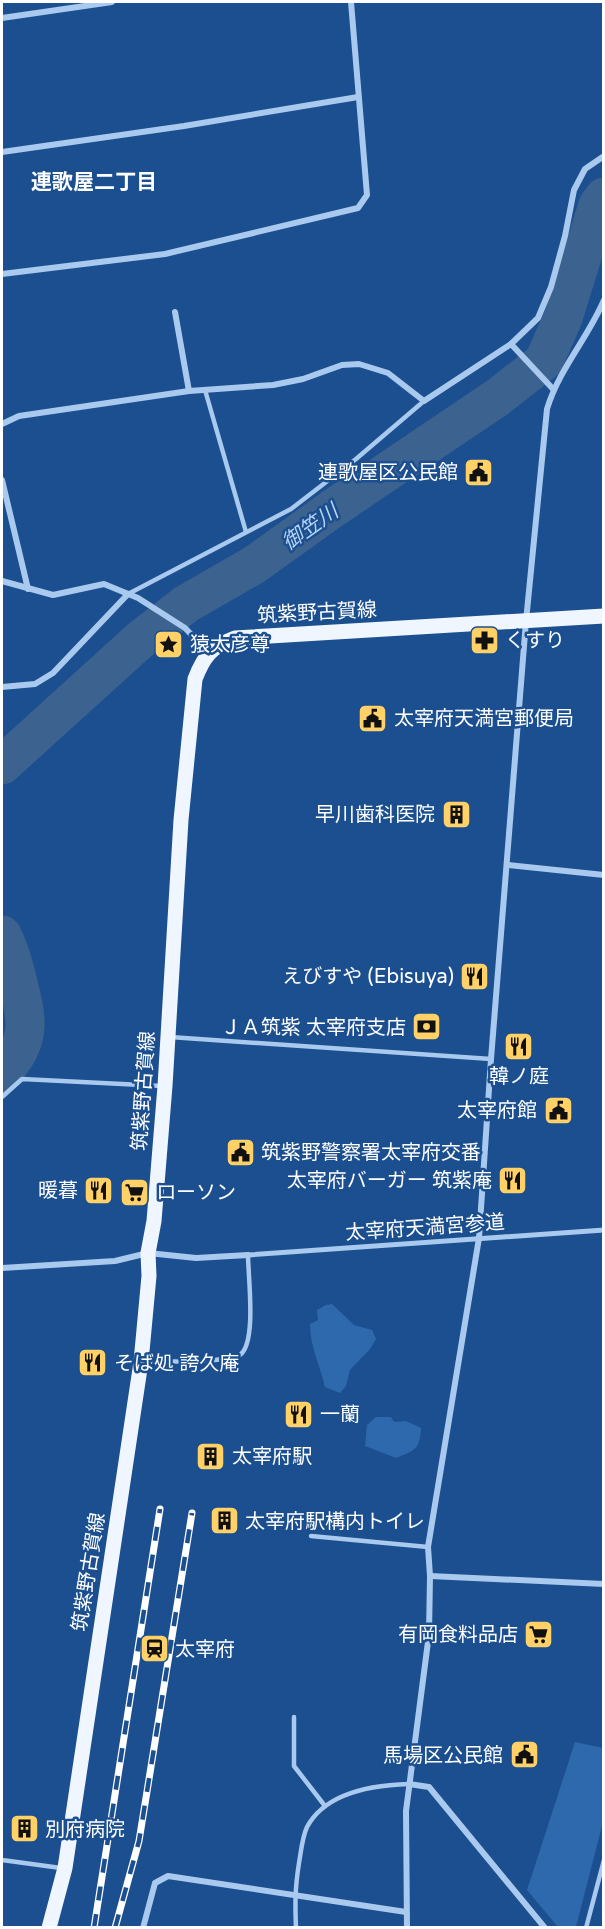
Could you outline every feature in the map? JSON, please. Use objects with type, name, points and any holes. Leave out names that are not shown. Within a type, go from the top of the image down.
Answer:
[{"type":"main road","name":"筑紫野古賀線","points":[[49,1928],[65,1868],[141,1362],[149,1276],[148,1253],[154,1221],[165,1086],[181,820],[195,680],[201,663],[220,644],[235,638],[603,616]]},
{"type":"street","points":[[2,18],[112,2]]},
{"type":"street","points":[[2,274],[165,254],[358,208],[367,195],[351,2]]},
{"type":"street","points":[[2,152],[184,126],[358,97]]},
{"type":"street","points":[[2,424],[19,416],[189,391],[273,385],[303,379],[342,365],[359,363],[388,372],[424,401],[511,344],[538,318],[551,287],[565,236],[574,190],[585,169],[603,156]]},
{"type":"street","points":[[407,1928],[406,1811],[429,1634],[428,1547],[478,1238],[526,621],[547,409],[553,388],[596,320],[603,300]]},
{"type":"street","points":[[175,312],[189,391]]},
{"type":"street","points":[[511,344],[553,388]]},
{"type":"street","points":[[2,480],[28,589]]},
{"type":"street","points":[[2,581],[53,595],[104,584],[138,598],[185,628],[209,653]]},
{"type":"street","points":[[2,687],[35,684],[53,673],[128,594]]},
{"type":"street","points":[[507,865],[603,875]]},
{"type":"street","name":"太宰府天満宮参道","points":[[248,1255],[603,1230]]},
{"type":"street","points":[[2,1268],[116,1262],[148,1253],[196,1258],[248,1255]]},
{"type":"street","points":[[430,1576],[603,1584]]},
{"type":"street","points":[[409,1784],[429,1787],[545,1928]]},
{"type":"street","points":[[143,1928],[155,1882],[168,1876],[406,1912]]},
{"type":"lane","points":[[205,390],[246,532]]},
{"type":"lane","points":[[128,594],[291,509],[356,459],[424,401]]},
{"type":"lane","points":[[168,1037],[491,1059]]},
{"type":"lane","points":[[2,1097],[22,1079],[165,1086]]},
{"type":"lane","points":[[141,1362],[229,1359],[242,1354],[247,1346],[250,1324],[248,1255]]},
{"type":"lane","points":[[311,1536],[428,1547]]},
{"type":"lane","points":[[294,1717],[294,1766],[325,1806]]},
{"type":"lane","points":[[296,1928],[294,1894],[307,1828],[325,1806],[343,1796],[363,1789],[409,1784]]},
{"type":"lane","points":[[2,1860],[65,1868]]},
{"type":"lane","points":[[586,1928],[603,1860]]},
{"type":"shaded area","points":[[332,1304],[354,1325],[372,1330],[376,1339],[370,1349],[350,1370],[346,1386],[340,1393],[325,1387],[310,1332],[310,1324],[318,1320],[317,1310]]},
{"type":"shaded area","points":[[376,1417],[391,1417],[394,1422],[406,1421],[421,1428],[418,1445],[412,1451],[396,1458],[365,1446],[367,1425]]},
{"type":"shaded area","points":[[575,1742],[603,1748],[603,1822],[576,1927],[558,1927],[527,1890]]},
{"type":"waterway","name":"御笠川","points":[[2,765],[141,639],[186,604],[254,565],[332,509],[498,397],[544,361],[563,318],[598,205],[604,197]]},
{"type":"waterway","name":"御笠川","points":[[2,935],[13,964],[25,1020],[25,1031],[18,1051],[2,1073]]},
{"type":"railway","points":[[94,1928],[160,1509]]},
{"type":"railway","points":[[115,1928],[139,1841],[192,1513]]},
{"type":"place","name":"連歌屋区公民館","points":[[479,472]]},
{"type":"place","name":"くすり","points":[[484,640]]},
{"type":"place","name":"猿太彦尊","points":[[169,644]]},
{"type":"place","name":"太宰府天満宮郵便局","points":[[373,718]]},
{"type":"place","name":"早川歯科医院","points":[[456,814]]},
{"type":"place","name":"えびすや (Ebisuya)","points":[[475,976]]},
{"type":"place","name":"ＪＡ筑紫 太宰府支店","points":[[427,1027]]},
{"type":"place","name":"韓ノ庭","points":[[519,1046]]},
{"type":"place","name":"太宰府館","points":[[558,1110]]},
{"type":"place","name":"筑紫野警察署太宰府交番","points":[[240,1152]]},
{"type":"place","name":"太宰府バーガー 筑紫庵","points":[[513,1180]]},
{"type":"place","name":"暖暮","points":[[99,1190]]},
{"type":"place","name":"ローソン","points":[[135,1192]]},
{"type":"place","name":"そば処 誇久庵","points":[[93,1363]]},
{"type":"place","name":"一蘭","points":[[299,1414]]},
{"type":"place","name":"太宰府駅","points":[[211,1456]]},
{"type":"place","name":"太宰府駅構内トイレ","points":[[224,1521]]},
{"type":"place","name":"有岡食料品店","points":[[539,1634]]},
{"type":"place","name":"太宰府","points":[[154,1649]]},
{"type":"place","name":"馬場区公民館","points":[[524,1755]]},
{"type":"place","name":"別府病院","points":[[24,1829]]},
{"type":"district","name":"連歌屋二丁目","points":[[94,182]]}]
